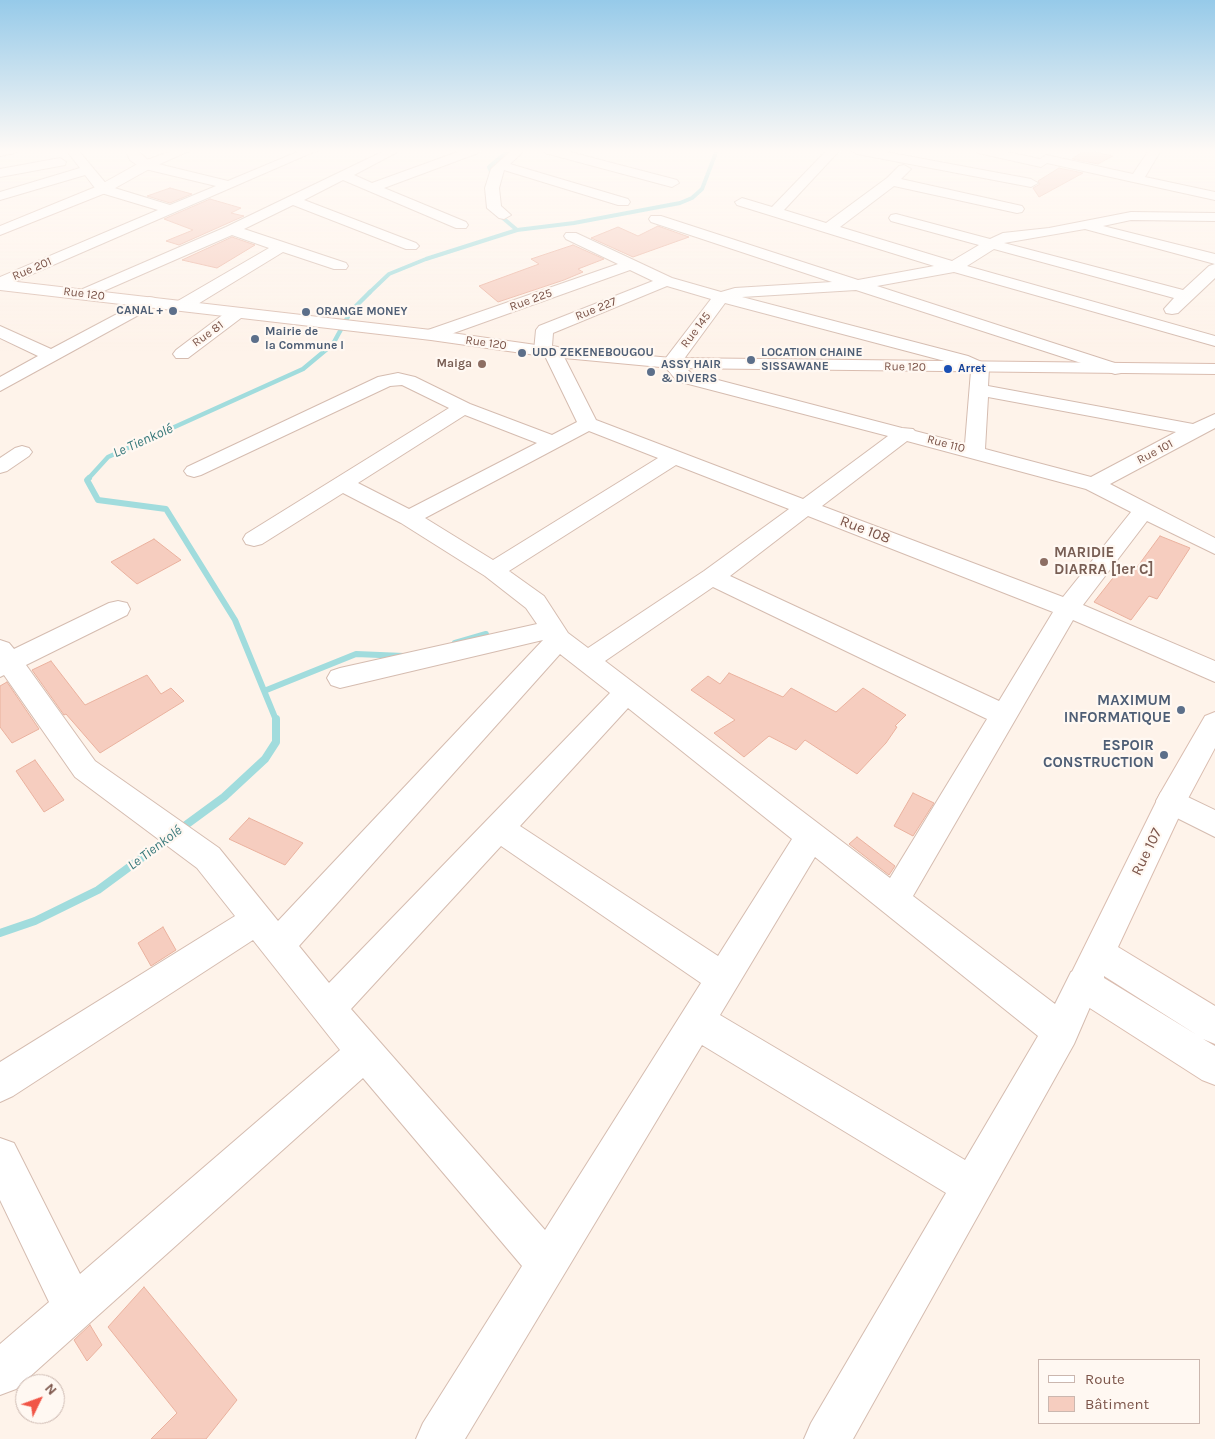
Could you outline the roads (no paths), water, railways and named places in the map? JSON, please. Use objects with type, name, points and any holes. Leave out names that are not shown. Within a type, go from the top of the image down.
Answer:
[{"type":"street","points":[[0,231],[34,217]]},
{"type":"street","name":"Rue 201","points":[[0,284],[154,217]]},
{"type":"street","points":[[84,294],[258,217]]},
{"type":"street","points":[[337,217],[411,246]]},
{"type":"street","points":[[443,217],[461,225]]},
{"type":"street","points":[[791,217],[954,267],[1215,341]]},
{"type":"street","points":[[828,229],[844,217]]},
{"type":"street","points":[[864,240],[896,217]]},
{"type":"street","points":[[999,240],[1012,217]]},
{"type":"street","points":[[721,297],[735,292],[856,285],[954,267],[999,240],[1125,217]]},
{"type":"street","points":[[656,219],[1115,369]]},
{"type":"street","points":[[888,223],[999,240],[1185,296]]},
{"type":"street","points":[[1082,225],[1215,259]]},
{"type":"street","points":[[231,230],[340,266]]},
{"type":"street","points":[[571,236],[666,281],[962,360],[980,368],[975,452]]},
{"type":"street","points":[[182,306],[281,247]]},
{"type":"street","name":"Rue 225","points":[[431,335],[630,265]]},
{"type":"street","points":[[1157,325],[1215,269]]},
{"type":"street","name":"Rue 227","points":[[548,351],[545,330],[666,281]]},
{"type":"street","name":"Rue 120","points":[[0,284],[326,325],[368,328],[548,351],[671,363],[980,368],[1215,369]]},
{"type":"street","name":"Rue 145","points":[[671,363],[721,297]]},
{"type":"street","points":[[0,385],[149,302]]},
{"type":"street","name":"Rue 81","points":[[182,354],[235,314]]},
{"type":"street","points":[[0,331],[51,356]]},
{"type":"street","points":[[409,518],[588,424],[548,351]]},
{"type":"street","name":"Rue 110","points":[[671,363],[684,377],[906,433],[1094,484],[1215,547]]},
{"type":"street","points":[[194,471],[386,381],[398,379],[408,381],[463,408],[553,442]]},
{"type":"street","points":[[979,390],[1196,430]]},
{"type":"street","points":[[254,539],[463,408]]},
{"type":"street","name":"Rue 101","points":[[1094,484],[1215,420]]},
{"type":"street","name":"Rue 108","points":[[588,424],[1068,608],[1215,672]]},
{"type":"street","points":[[587,661],[712,577],[906,433]]},
{"type":"street","points":[[0,466],[22,452]]},
{"type":"street","points":[[494,572],[674,457]]},
{"type":"street","points":[[342,484],[409,518],[494,572],[535,602],[556,634],[587,661],[1061,1031]]},
{"type":"street","points":[[894,900],[1068,608],[1144,510]]},
{"type":"street","points":[[712,577],[1004,715]]},
{"type":"street","points":[[118,609],[3,660],[85,769],[208,858],[328,1009],[547,1264]]},
{"type":"street","points":[[340,678],[556,634]]},
{"type":"street","points":[[0,1083],[267,932],[556,634]]},
{"type":"street","points":[[328,1009],[627,692]]},
{"type":"street","name":"Rue 107","points":[[827,1439],[1061,1031],[1171,801],[1215,723]]},
{"type":"street","points":[[1171,801],[1215,824]]},
{"type":"street","points":[[499,828],[724,979]]},
{"type":"street","points":[[439,1439],[811,836]]},
{"type":"street","points":[[1091,969],[1215,1026]]},
{"type":"street","points":[[1091,969],[1215,1067]]},
{"type":"street","points":[[698,1022],[971,1186]]},
{"type":"street","points":[[0,1373],[366,1051]]},
{"type":"street","points":[[0,1157],[74,1308]]},
{"type":"waterway","points":[[502,217],[517,230]]},
{"type":"waterway","name":"Le Tienkolé","points":[[517,230],[605,217]]},
{"type":"waterway","name":"Le Tienkolé","points":[[369,293],[389,274],[426,259],[517,230]]},
{"type":"waterway","name":"Le Tienkolé","points":[[88,479],[108,457],[303,369],[333,344],[351,311],[369,293]]},
{"type":"waterway","name":"Le Tienkolé","points":[[88,479],[98,500],[166,509],[235,620],[264,691]]},
{"type":"waterway","points":[[455,643],[486,634]]},
{"type":"waterway","points":[[264,691],[356,654],[404,656]]},
{"type":"waterway","name":"Le Tienkolé","points":[[264,691],[276,720]]},
{"type":"waterway","name":"Le Tienkolé","points":[[179,830],[224,797],[265,759],[276,742],[276,720]]},
{"type":"waterway","name":"Le Tienkolé","points":[[0,933],[35,921],[98,890],[170,837]]},
{"type":"place","name":"CANAL +","points":[[173,311]]},
{"type":"place","name":"ORANGE MONEY","points":[[306,312]]},
{"type":"place","name":"Mairie de la Commune I","points":[[255,339]]},
{"type":"place","name":"UDD ZEKENEBOUGOU","points":[[522,353]]},
{"type":"place","name":"LOCATION CHAINE SISSAWANE","points":[[751,360]]},
{"type":"place","name":"Maiga","points":[[482,364]]},
{"type":"place","name":"Arret","points":[[948,369]]},
{"type":"place","name":"ASSY HAIR & DIVERS","points":[[651,372]]},
{"type":"place","name":"MARIDIE DIARRA [1er C]","points":[[1044,562]]},
{"type":"place","name":"MAXIMUM INFORMATIQUE","points":[[1181,710]]},
{"type":"place","name":"ESPOIR CONSTRUCTION","points":[[1164,755]]}]
